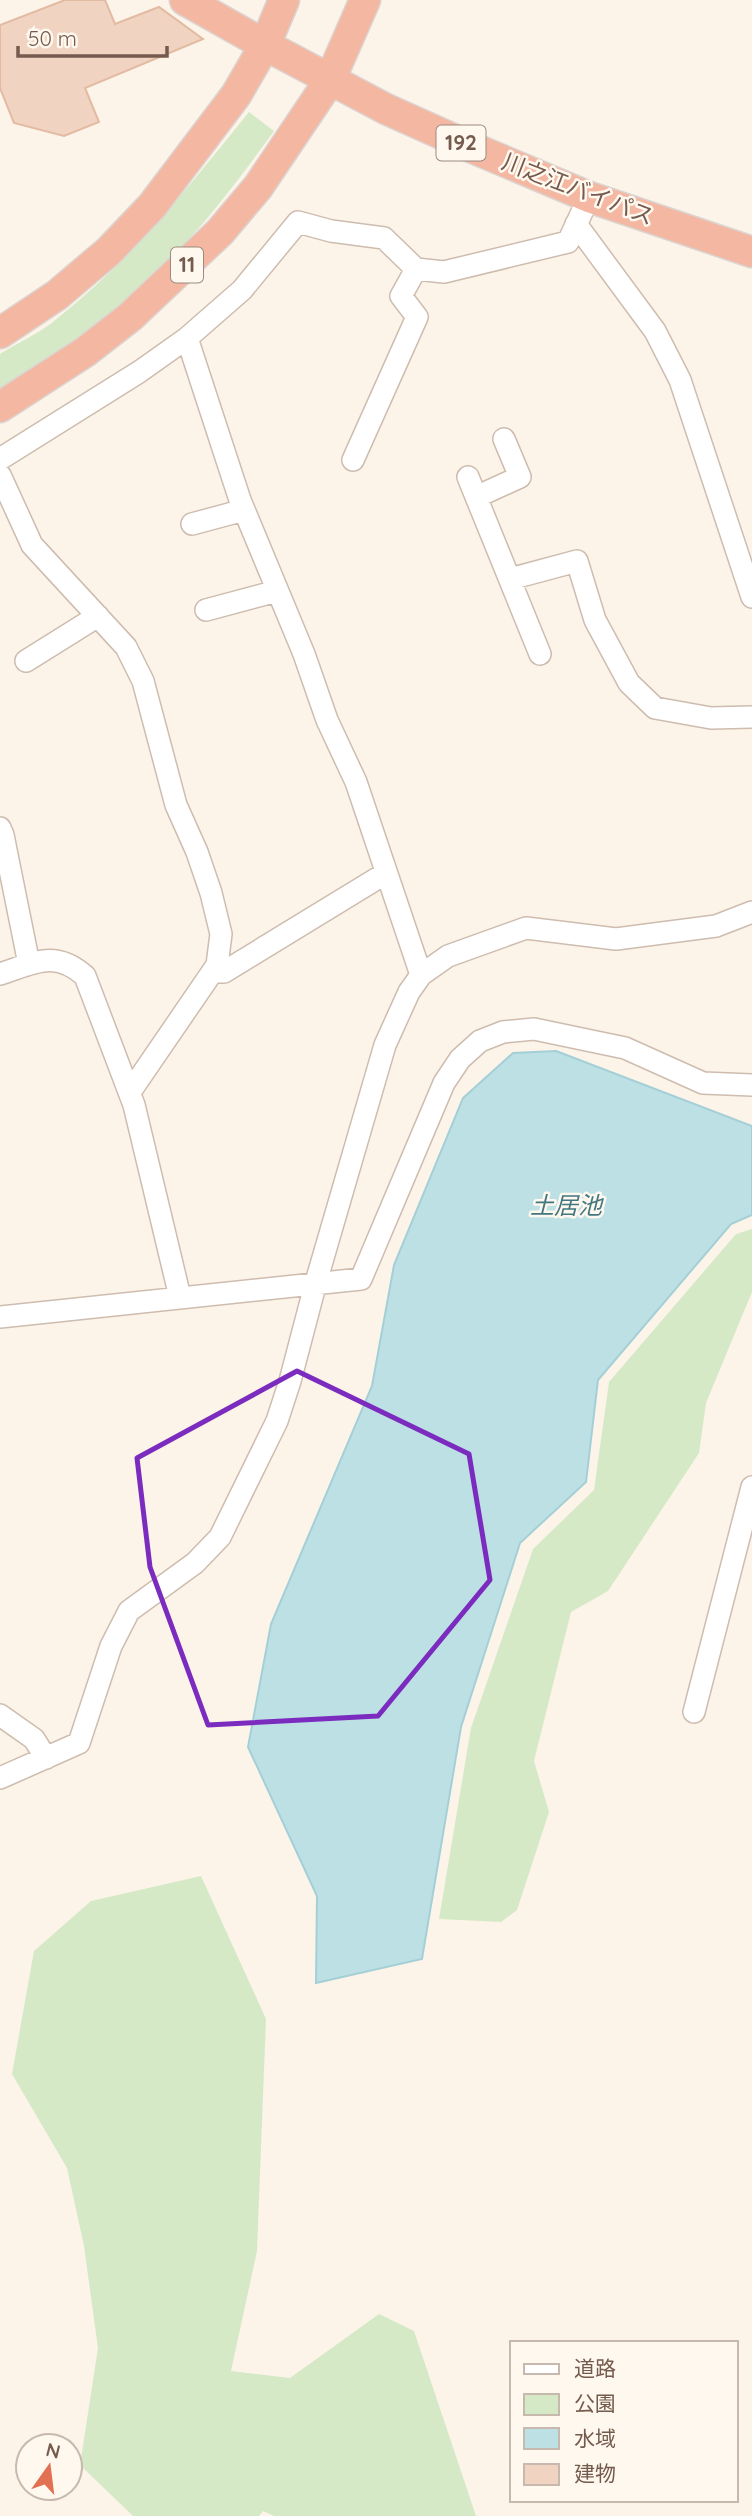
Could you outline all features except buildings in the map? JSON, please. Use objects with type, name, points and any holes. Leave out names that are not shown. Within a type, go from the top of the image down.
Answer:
[{"type":"highway","name":"川之江バイパス","points":[[185,0],[265,46],[386,109],[473,148],[589,197],[752,252]]},
{"type":"highway","points":[[0,333],[57,295],[109,251],[152,206],[236,95],[265,46],[284,0]]},
{"type":"highway","name":"11","points":[[0,407],[85,352],[130,317],[220,232],[258,187],[330,80],[365,0]]},
{"type":"street","points":[[0,459],[139,372],[187,338],[242,290],[298,222],[331,231],[384,238],[416,270],[444,272],[568,242],[589,197]]},
{"type":"street","points":[[576,224],[655,331],[680,380],[752,597]]},
{"type":"street","points":[[353,460],[417,317],[401,296],[416,270]]},
{"type":"street","points":[[187,338],[244,510],[304,654],[327,720],[356,782],[421,975]]},
{"type":"street","points":[[476,497],[520,477],[504,439]]},
{"type":"street","points":[[0,475],[32,545],[126,648],[143,681],[176,805],[197,852],[221,934],[217,965],[213,972],[130,1093]]},
{"type":"street","points":[[468,477],[540,653]]},
{"type":"street","points":[[192,524],[244,510]]},
{"type":"street","points":[[510,579],[577,561],[595,620],[629,683],[655,708],[711,718],[752,717]]},
{"type":"street","points":[[206,611],[277,592]]},
{"type":"street","points":[[26,662],[98,616]]},
{"type":"street","points":[[0,828],[29,964]]},
{"type":"street","points":[[213,972],[224,972],[386,873]]},
{"type":"street","points":[[0,1778],[79,1743],[111,1646],[129,1611],[195,1563],[220,1537],[277,1421],[385,1045],[409,992],[421,975],[448,956],[526,928],[616,939],[716,926],[752,912]]},
{"type":"street","points":[[0,974],[44,960],[58,960],[74,966],[85,976],[130,1093],[180,1297]]},
{"type":"street","points":[[0,1317],[361,1279],[444,1083],[460,1059],[480,1041],[503,1032],[545,1031],[625,1048],[704,1083],[752,1085]]},
{"type":"street","points":[[694,1712],[752,1487]]},
{"type":"street","points":[[0,1715],[34,1739],[46,1758]]},
{"type":"highlighted area","points":[[297,1371],[469,1454],[490,1580],[378,1716],[208,1725],[150,1567],[137,1458]]},
{"type":"green space","points":[[249,112],[274,131],[187,241],[149,282],[98,325],[0,389],[0,354],[52,322],[111,271],[205,167]]},
{"type":"green space","points":[[752,1229],[752,1292],[706,1403],[699,1453],[608,1591],[571,1612],[534,1761],[549,1812],[517,1910],[501,1922],[439,1919],[471,1728],[533,1549],[594,1490],[609,1382],[736,1234]]},
{"type":"green space","points":[[201,1876],[266,2019],[257,2251],[231,2371],[290,2378],[379,2314],[414,2331],[476,2516],[274,2516],[263,2511],[259,2516],[133,2516],[84,2469],[84,2439],[98,2348],[84,2246],[67,2168],[12,2074],[34,1951],[91,1901]]},
{"type":"water","name":"土居池","points":[[556,1051],[752,1126],[752,1215],[731,1224],[598,1380],[586,1482],[520,1543],[461,1727],[422,1959],[316,1983],[317,1896],[248,1747],[271,1624],[372,1386],[394,1265],[463,1098],[513,1053]]}]
